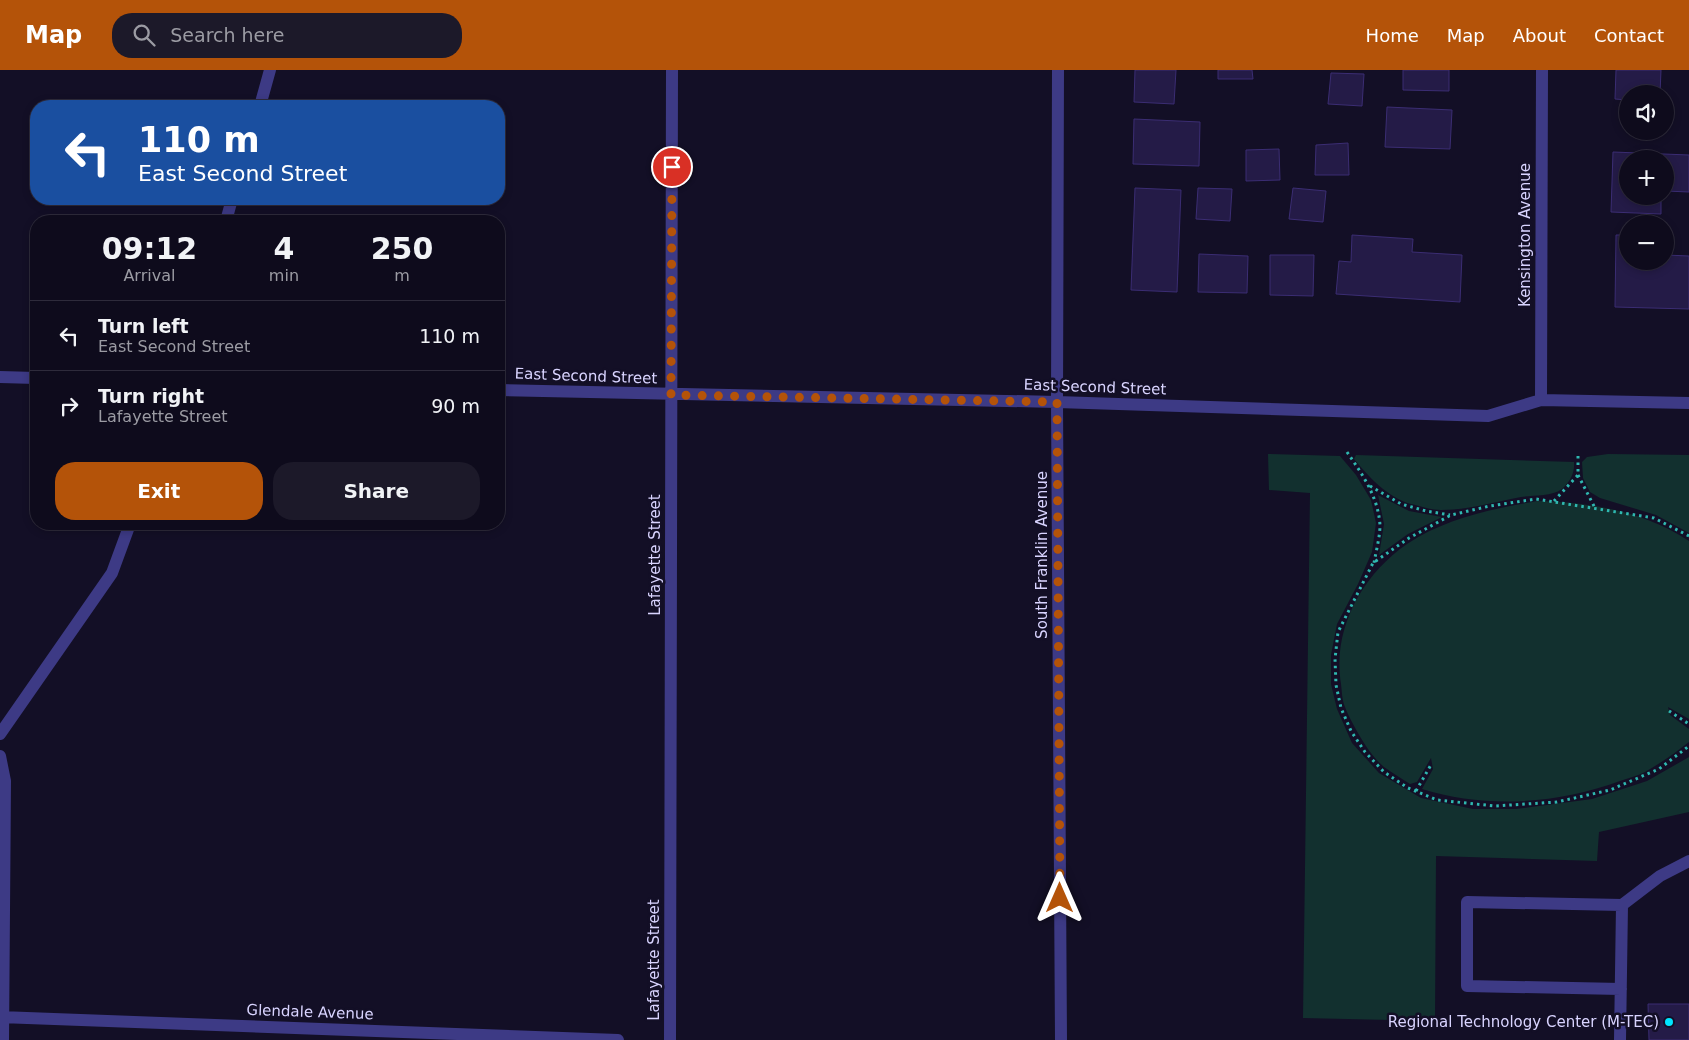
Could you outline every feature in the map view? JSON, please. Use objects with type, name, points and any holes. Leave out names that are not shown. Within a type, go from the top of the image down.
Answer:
[{"type":"street","points":[[262,100],[270,70]]},
{"type":"street","name":"Lafayette Street","points":[[670,1040],[672,70]]},
{"type":"street","name":"South Franklin Avenue","points":[[1058,70],[1057,402],[1061,1040]]},
{"type":"street","name":"Kensington Avenue","points":[[1541,400],[1542,70]]},
{"type":"street","points":[[0,377],[30,378]]},
{"type":"street","name":"East Second Street","points":[[505,390],[1057,402],[1488,416],[1541,400],[1689,403]]},
{"type":"street","points":[[0,734],[112,574],[128,530]]},
{"type":"street","points":[[0,756],[5,780],[1,1018],[3,1040]]},
{"type":"street","points":[[1621,989],[1467,986],[1467,902],[1622,905],[1660,876],[1689,862]]},
{"type":"street","points":[[1620,1040],[1622,905]]},
{"type":"street","name":"Glendale Avenue","points":[[1,1018],[618,1040]]},
{"type":"path","points":[[1347,452],[1370,486],[1380,525],[1374,564],[1338,632],[1335,659],[1336,685],[1341,708],[1351,731],[1384,772],[1416,791],[1437,800],[1495,806],[1557,802],[1610,790],[1658,769],[1689,746]]},
{"type":"path","points":[[1578,455],[1578,475],[1595,508]]},
{"type":"path","points":[[1554,501],[1578,475]]},
{"type":"path","points":[[1370,486],[1401,504],[1450,515]]},
{"type":"path","points":[[1374,564],[1409,538],[1450,515],[1536,498],[1654,518],[1689,536]]},
{"type":"path","points":[[1669,711],[1689,724]]},
{"type":"path","points":[[1416,791],[1432,763]]},
{"type":"green space","points":[[1268,454],[1340,456],[1356,475],[1371,500],[1376,523],[1372,552],[1337,624],[1331,655],[1331,684],[1337,709],[1352,743],[1379,773],[1421,798],[1473,809],[1516,809],[1592,799],[1647,781],[1689,757],[1689,812],[1599,832],[1597,861],[1436,856],[1435,1021],[1303,1018],[1310,493],[1269,490]]},
{"type":"green space","points":[[1608,454],[1689,455],[1689,533],[1656,515],[1600,498],[1590,492],[1583,478],[1582,462],[1587,457]]},
{"type":"green space","points":[[1356,455],[1574,462],[1574,466],[1573,474],[1558,492],[1461,509],[1437,510],[1411,504],[1394,497],[1372,479],[1354,459]]},
{"type":"green space","points":[[1378,495],[1409,511],[1442,517],[1408,534],[1379,555],[1384,524]]},
{"type":"green space","points":[[1537,501],[1577,503],[1635,515],[1654,522],[1689,541],[1689,719],[1668,707],[1670,715],[1689,729],[1689,742],[1639,775],[1596,789],[1547,799],[1496,801],[1471,799],[1422,789],[1433,769],[1431,758],[1417,782],[1410,784],[1384,767],[1375,758],[1359,736],[1344,704],[1339,663],[1341,643],[1354,605],[1376,571],[1407,544],[1422,535],[1453,521],[1503,507]]},
{"type":"building","points":[[1135,70],[1176,70],[1174,104],[1134,102]]},
{"type":"building","points":[[1218,70],[1252,70],[1253,79],[1218,79]]},
{"type":"building","points":[[1403,70],[1449,70],[1449,91],[1403,90]]},
{"type":"building","points":[[1616,70],[1661,70],[1660,85],[1619,85],[1619,99],[1615,99]]},
{"type":"building","points":[[1331,73],[1364,74],[1362,106],[1328,104]]},
{"type":"building","points":[[1387,107],[1452,110],[1450,149],[1385,147]]},
{"type":"building","points":[[1134,119],[1200,122],[1199,166],[1133,164]]},
{"type":"building","points":[[1348,143],[1349,175],[1315,175],[1316,145]]},
{"type":"building","points":[[1279,149],[1280,180],[1246,181],[1246,150]]},
{"type":"building","points":[[1613,152],[1619,152],[1619,205],[1661,205],[1661,214],[1611,212]]},
{"type":"building","points":[[1674,154],[1689,155],[1689,192],[1674,191]]},
{"type":"building","points":[[1135,188],[1181,190],[1177,292],[1131,290]]},
{"type":"building","points":[[1198,188],[1232,189],[1230,221],[1196,219]]},
{"type":"building","points":[[1293,188],[1326,191],[1323,222],[1289,219]]},
{"type":"building","points":[[1352,235],[1413,239],[1412,252],[1462,255],[1460,302],[1336,294],[1339,261],[1351,262]]},
{"type":"building","points":[[1616,235],[1619,235],[1619,270],[1674,270],[1674,255],[1689,256],[1689,309],[1615,307]]},
{"type":"building","points":[[1199,254],[1248,256],[1247,293],[1198,292]]},
{"type":"building","points":[[1270,255],[1314,255],[1313,296],[1270,295]]},
{"type":"building","name":"Regional Technology Center (M-TEC)","points":[[1648,1004],[1689,1004],[1689,1040],[1649,1040]]},
{"type":"place","name":"Regional Technology Center (M-TEC)","points":[[1669,1022]]},
{"type":"route","points":[[672,167],[671,395],[1057,402],[1060,898]]}]
